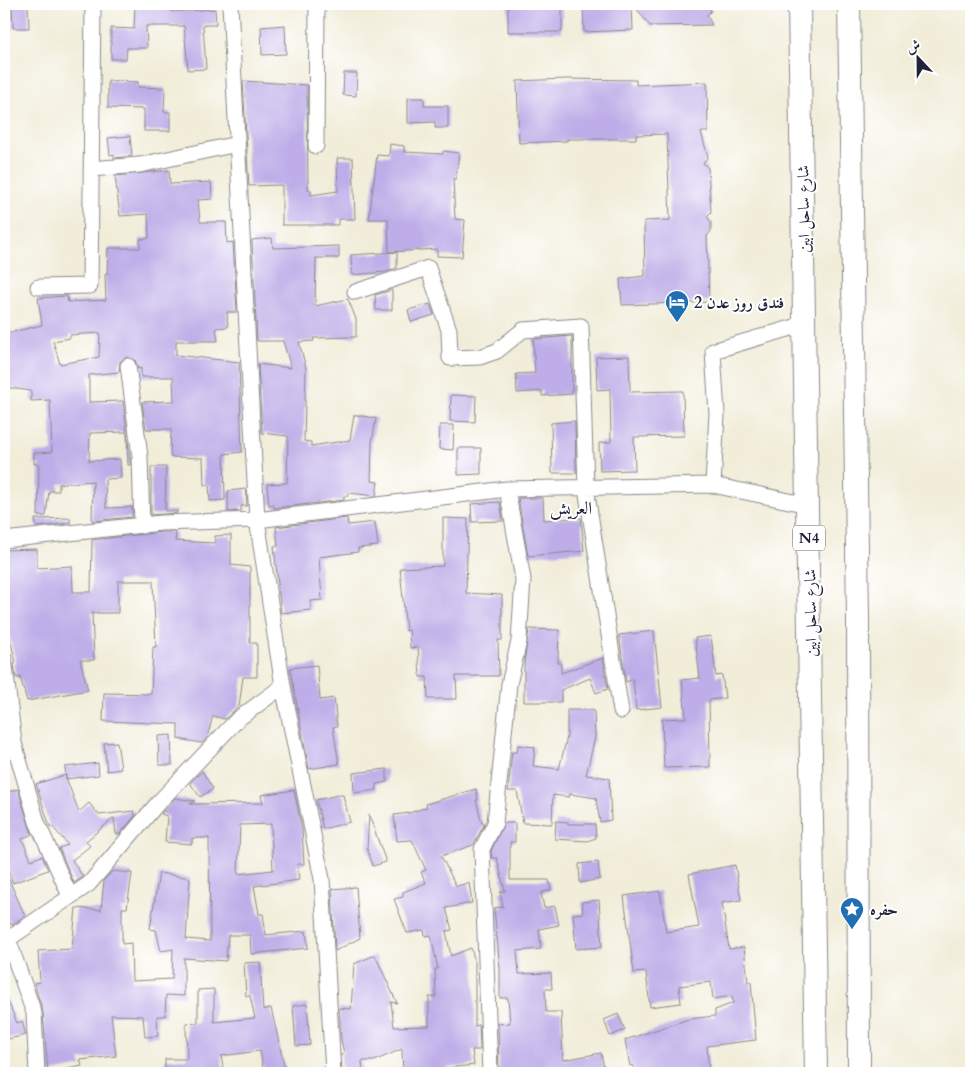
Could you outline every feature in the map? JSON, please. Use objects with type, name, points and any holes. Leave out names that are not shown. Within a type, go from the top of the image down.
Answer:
[{"type":"highway","name":"شارع ساحل ابين","points":[[799,4],[816,1073]]},
{"type":"highway","points":[[849,4],[858,618],[859,1073]]},
{"type":"street","points":[[38,287],[90,286],[93,4]]},
{"type":"street","points":[[230,4],[257,520],[282,686],[322,879],[333,1073]]},
{"type":"street","points":[[316,146],[317,4]]},
{"type":"street","points":[[91,169],[140,165],[237,144]]},
{"type":"street","points":[[355,292],[428,268],[449,330],[450,358],[480,358],[497,350],[523,330],[581,326],[586,488],[620,711]]},
{"type":"street","points":[[713,485],[717,414],[713,351],[805,324]]},
{"type":"street","points":[[128,366],[140,456],[142,526]]},
{"type":"street","points":[[4,540],[142,526],[257,520],[507,489],[713,485],[808,505]]},
{"type":"street","points":[[490,1073],[482,849],[495,823],[509,684],[519,641],[524,579],[507,489]]},
{"type":"street","points":[[4,658],[14,744],[37,822],[70,896]]},
{"type":"street","points":[[37,1073],[34,1013],[6,940],[89,884],[158,802],[238,719],[282,686]]},
{"type":"building","points":[[135,4],[172,4],[172,12],[215,9],[216,25],[203,25],[206,69],[188,70],[184,26],[146,26],[147,48],[127,48],[126,59],[111,59],[111,28],[134,29]]},
{"type":"building","points":[[508,4],[562,4],[562,32],[508,32]]},
{"type":"building","points":[[583,4],[632,4],[633,30],[584,32]]},
{"type":"building","points":[[633,4],[708,4],[711,11],[707,15],[712,25],[650,26]]},
{"type":"building","points":[[28,5],[29,28],[13,28],[12,6]]},
{"type":"building","points":[[285,25],[286,54],[262,55],[261,27]]},
{"type":"building","points":[[344,73],[357,73],[356,96],[343,95]]},
{"type":"building","points":[[566,79],[636,80],[636,85],[707,82],[708,132],[701,132],[708,157],[703,163],[708,168],[711,212],[707,216],[711,222],[711,231],[707,236],[709,302],[622,305],[620,279],[645,276],[644,221],[670,220],[667,134],[636,135],[636,139],[567,139],[567,141],[519,143],[517,81]]},
{"type":"building","points":[[108,81],[138,82],[138,87],[165,88],[164,112],[170,112],[170,131],[144,131],[144,109],[108,108]]},
{"type":"building","points":[[243,81],[307,85],[308,190],[311,190],[311,195],[338,191],[337,158],[353,158],[355,219],[338,219],[338,225],[282,225],[282,185],[249,186]]},
{"type":"building","points":[[408,98],[424,98],[424,106],[448,106],[448,128],[435,128],[435,122],[408,123]]},
{"type":"building","points":[[130,136],[132,156],[114,158],[114,154],[110,155],[108,138]]},
{"type":"building","points":[[390,144],[404,146],[404,152],[443,154],[443,151],[459,153],[456,179],[453,179],[455,219],[465,220],[462,257],[437,256],[437,249],[389,252],[388,219],[369,219],[377,155],[389,156]]},
{"type":"building","points":[[169,170],[170,184],[211,182],[212,199],[198,200],[200,222],[226,222],[227,243],[233,242],[237,312],[227,312],[228,327],[216,328],[218,341],[176,341],[176,355],[239,362],[242,452],[224,454],[225,500],[210,501],[209,485],[204,485],[203,458],[170,457],[171,429],[146,429],[142,402],[174,401],[173,377],[141,377],[141,368],[138,369],[135,360],[127,357],[120,362],[119,372],[89,375],[89,402],[123,401],[127,432],[90,433],[89,461],[120,459],[121,478],[105,479],[106,508],[132,507],[132,517],[92,521],[93,481],[59,484],[59,491],[49,491],[46,516],[38,516],[39,464],[34,464],[34,453],[52,452],[50,400],[31,401],[31,391],[4,387],[4,334],[42,325],[38,298],[67,296],[68,302],[106,300],[105,274],[107,274],[108,248],[140,248],[140,239],[149,238],[148,214],[120,216],[115,176]],"holes":[[[100,333],[99,357],[60,364],[53,341],[70,338],[70,335]]]},
{"type":"building","points":[[272,238],[273,248],[339,246],[339,258],[316,258],[315,306],[348,299],[356,319],[356,337],[313,338],[314,341],[299,342],[306,368],[304,441],[311,442],[311,446],[350,440],[354,415],[376,418],[372,442],[371,481],[378,482],[376,496],[348,493],[348,496],[344,496],[344,500],[274,508],[273,504],[269,505],[267,484],[287,483],[288,436],[262,433],[258,364],[291,368],[283,341],[257,341],[252,240]]},
{"type":"building","points":[[397,252],[397,268],[385,272],[352,275],[351,255]]},
{"type":"building","points":[[392,290],[392,310],[376,310],[375,295]]},
{"type":"building","points":[[430,304],[434,315],[411,322],[408,310]]},
{"type":"building","points":[[572,336],[572,394],[542,396],[542,391],[517,393],[516,374],[535,373],[533,339]]},
{"type":"building","points":[[629,356],[630,392],[683,391],[684,436],[634,437],[635,470],[600,471],[599,443],[611,442],[610,389],[597,390],[596,357]]},
{"type":"building","points":[[451,395],[476,396],[475,422],[450,421]]},
{"type":"building","points":[[575,421],[576,473],[552,473],[551,423]]},
{"type":"building","points":[[440,425],[454,425],[453,450],[439,449]]},
{"type":"building","points":[[127,433],[131,465],[128,465]]},
{"type":"building","points":[[458,448],[481,448],[481,474],[458,475]]},
{"type":"building","points":[[151,467],[166,467],[165,511],[177,511],[177,513],[151,515]]},
{"type":"building","points":[[246,489],[247,506],[241,506],[241,511],[228,512],[228,491]]},
{"type":"building","points":[[518,498],[543,498],[544,520],[581,518],[584,551],[528,556]]},
{"type":"building","points":[[500,502],[503,521],[472,522],[471,504]]},
{"type":"building","points":[[70,518],[70,523],[36,527],[35,519]]},
{"type":"building","points":[[347,518],[348,525],[375,522],[378,546],[358,548],[358,552],[319,557],[322,600],[310,601],[311,610],[281,613],[274,546],[278,546],[276,527]]},
{"type":"building","points":[[443,518],[468,519],[466,593],[502,595],[502,640],[498,640],[499,676],[456,676],[457,699],[428,699],[427,677],[420,677],[418,647],[410,648],[409,630],[406,631],[400,568],[443,566]]},
{"type":"building","points":[[176,532],[175,541],[215,543],[215,536],[231,535],[231,565],[250,567],[250,643],[257,643],[257,677],[243,677],[239,706],[225,719],[213,716],[207,738],[202,743],[178,739],[178,724],[103,721],[104,693],[151,694],[153,647],[156,647],[153,581],[118,581],[118,613],[92,613],[94,660],[80,660],[88,690],[27,701],[20,677],[16,678],[14,664],[16,663],[6,622],[4,550],[37,549],[37,568],[72,566],[73,592],[91,592],[92,540]]},
{"type":"building","points":[[529,629],[559,630],[558,663],[561,663],[561,673],[603,658],[608,689],[596,693],[590,678],[561,690],[561,702],[524,702],[524,663]]},
{"type":"building","points":[[654,631],[662,707],[636,710],[633,679],[626,682],[619,635]]},
{"type":"building","points":[[711,636],[716,676],[722,675],[725,698],[709,700],[710,767],[664,768],[662,719],[686,718],[682,680],[700,678],[695,638]]},
{"type":"building","points":[[317,665],[320,700],[334,698],[337,726],[333,727],[339,764],[309,769],[290,668]]},
{"type":"building","points":[[567,710],[594,710],[595,737],[586,775],[609,778],[611,820],[600,822],[596,798],[570,794],[569,797],[553,795],[552,824],[523,823],[517,791],[508,791],[512,752],[517,752],[518,745],[535,747],[533,766],[559,769],[567,737]]},
{"type":"building","points":[[171,735],[172,765],[159,765],[158,736]]},
{"type":"building","points":[[117,742],[121,769],[107,771],[104,743]]},
{"type":"building","points":[[98,763],[99,775],[66,779],[65,767]]},
{"type":"building","points":[[387,769],[387,782],[376,784],[377,790],[354,793],[353,773]]},
{"type":"building","points":[[202,771],[213,789],[200,797],[190,783]]},
{"type":"building","points":[[65,775],[79,812],[89,803],[99,815],[134,811],[135,816],[120,834],[116,834],[114,818],[86,841],[90,846],[72,860],[83,877],[74,883],[59,848],[68,845],[52,826],[50,827],[36,784]]},
{"type":"building","points":[[18,789],[32,834],[22,839],[31,860],[42,856],[48,870],[13,883],[4,859],[4,793]]},
{"type":"building","points":[[476,789],[478,800],[476,800],[482,823],[485,823],[473,845],[441,856],[456,886],[469,883],[472,903],[446,908],[452,930],[446,931],[451,956],[471,948],[475,962],[475,1026],[479,1025],[480,1050],[472,1050],[474,1065],[403,1073],[402,1049],[374,1061],[362,1061],[363,1073],[342,1073],[341,1054],[344,1053],[341,1040],[339,1008],[351,1009],[354,964],[375,955],[397,1003],[391,1002],[394,1027],[429,1026],[429,997],[436,997],[435,969],[438,969],[431,935],[425,936],[424,930],[407,933],[394,899],[403,897],[403,892],[426,883],[421,872],[426,870],[412,840],[397,841],[394,815],[409,813],[427,807],[426,804]]},
{"type":"building","points":[[294,790],[302,829],[304,864],[297,864],[299,880],[254,886],[259,914],[263,914],[266,935],[306,931],[308,948],[251,954],[250,935],[228,935],[226,961],[184,958],[184,996],[166,995],[165,1016],[157,1016],[158,1036],[145,1037],[143,1016],[111,1015],[116,1056],[80,1060],[82,1066],[48,1073],[43,1012],[34,983],[40,982],[38,951],[72,949],[76,908],[101,910],[104,880],[113,871],[132,873],[127,908],[122,908],[122,944],[131,943],[132,981],[172,979],[173,949],[161,951],[156,930],[150,929],[159,873],[190,878],[186,939],[210,941],[209,838],[192,838],[192,844],[165,842],[167,816],[161,814],[175,798],[195,801],[190,804],[263,803],[261,795]],"holes":[[[271,824],[273,870],[238,874],[240,825]]]},
{"type":"building","points":[[343,795],[350,822],[323,829],[316,800]]},
{"type":"building","points":[[369,815],[386,862],[373,866],[367,848]]},
{"type":"building","points":[[556,821],[568,822],[568,824],[595,824],[596,838],[587,841],[555,839]]},
{"type":"building","points":[[504,823],[515,823],[515,842],[510,842],[510,880],[549,880],[551,890],[541,893],[544,908],[555,906],[559,925],[539,929],[541,949],[517,951],[519,974],[551,973],[552,989],[545,989],[546,1012],[561,1012],[563,1060],[601,1053],[604,1068],[576,1073],[499,1073],[498,1024],[510,1023],[508,998],[500,998],[500,968],[494,908],[503,907],[500,892],[505,891],[497,858],[492,858],[491,851]]},
{"type":"building","points":[[598,862],[600,879],[580,883],[579,864]]},
{"type":"building","points":[[735,865],[741,900],[722,903],[729,949],[744,947],[748,982],[751,982],[756,1040],[707,1046],[709,1073],[634,1073],[633,1065],[630,1066],[625,1040],[689,1019],[715,1016],[715,1010],[733,1003],[732,996],[713,999],[711,982],[679,986],[681,1003],[650,1007],[646,972],[634,973],[624,896],[660,891],[666,932],[699,927],[689,874]]},
{"type":"building","points":[[4,868],[25,916],[11,925],[4,909]]},
{"type":"building","points":[[356,887],[360,938],[335,951],[332,889]]},
{"type":"building","points":[[599,900],[602,947],[576,949],[573,914],[583,913],[582,902]]},
{"type":"building","points":[[260,962],[263,1010],[271,1008],[286,1073],[264,1073],[260,1051],[221,1056],[224,1073],[165,1073],[165,1059],[187,1059],[186,1024],[198,1023],[198,990],[214,989],[214,1022],[255,1018],[250,996],[246,996],[244,963]]},
{"type":"building","points":[[4,992],[17,1023],[22,1021],[26,1035],[4,1040]]},
{"type":"building","points":[[307,1004],[310,1045],[296,1046],[293,1006]]},
{"type":"building","points":[[618,1014],[625,1030],[610,1036],[604,1020]]},
{"type":"place","name":"فندق روز عدن 2","points":[[677,323]]},
{"type":"place","name":"حفره","points":[[852,930]]},
{"type":"district","name":"العريش","points":[[571,508]]}]
